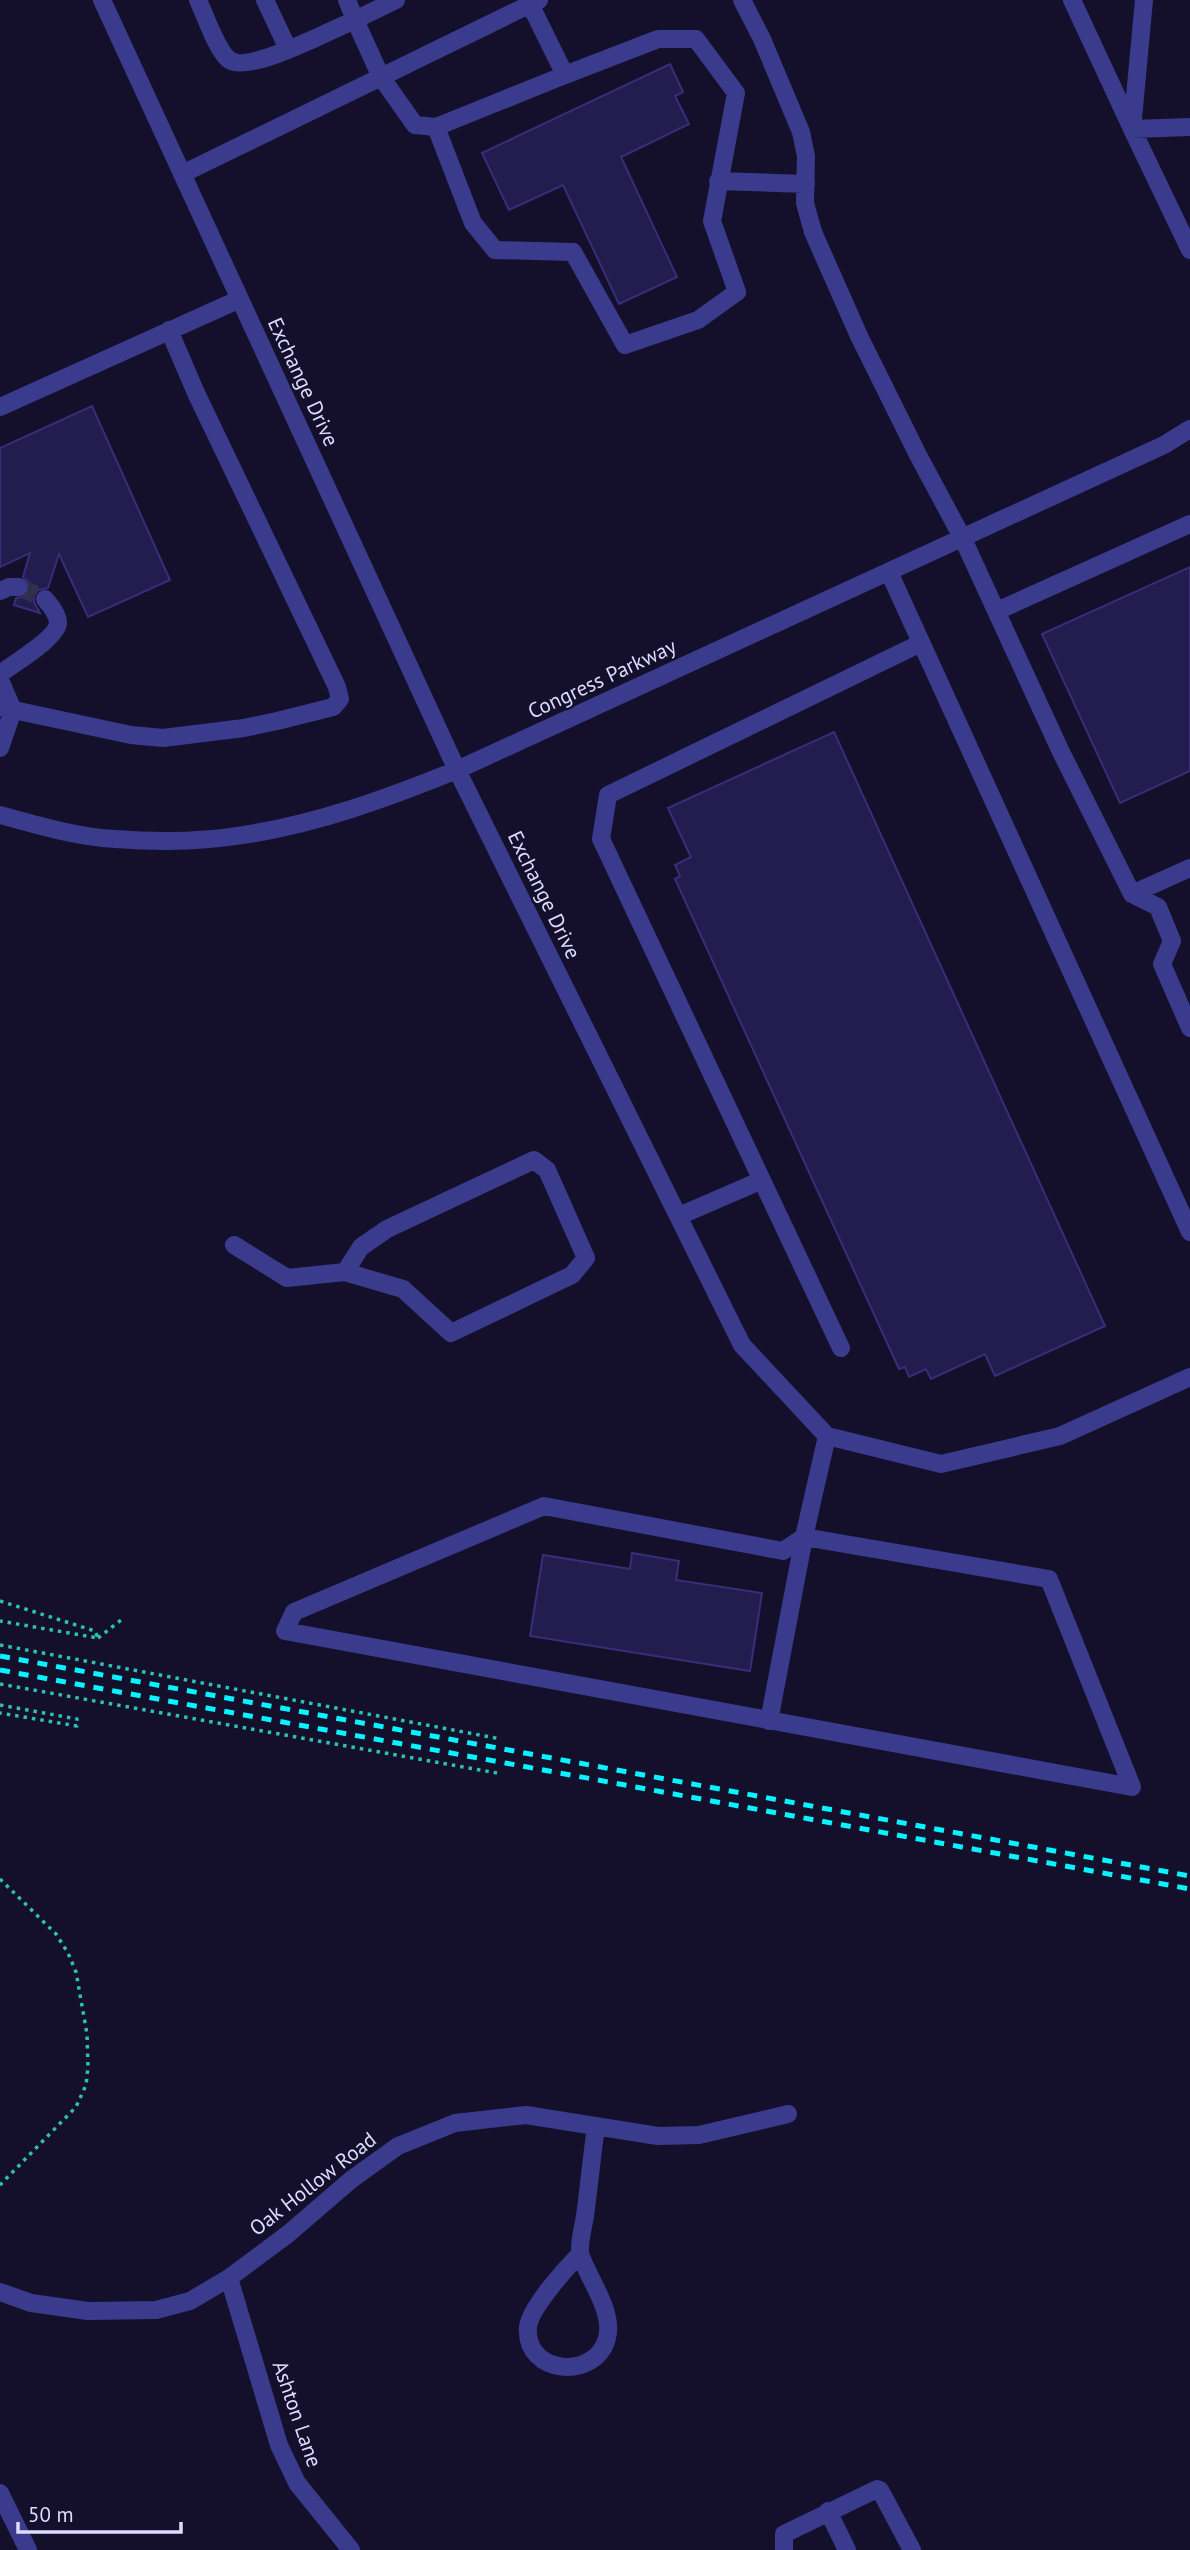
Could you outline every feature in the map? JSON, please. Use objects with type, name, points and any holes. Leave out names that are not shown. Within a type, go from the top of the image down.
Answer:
[{"type":"street","name":"Exchange Drive","points":[[102,0],[457,770],[742,1345],[827,1436]]},
{"type":"street","points":[[198,0],[228,59],[238,64],[253,62],[288,49],[396,0]]},
{"type":"street","points":[[265,0],[288,49]]},
{"type":"street","points":[[346,0],[381,77],[415,125],[436,127],[658,39],[696,39],[736,93],[712,221],[737,292],[698,320],[625,345],[573,252],[495,250],[473,223],[436,127]]},
{"type":"street","points":[[742,0],[802,132],[806,156],[805,203],[813,232],[854,325],[963,539],[1061,752],[1132,894],[1158,907],[1172,941],[1162,964],[1190,1028]]},
{"type":"street","points":[[1072,0],[1190,250]]},
{"type":"street","points":[[1132,129],[1144,0]]},
{"type":"street","points":[[182,174],[533,2],[565,75]]},
{"type":"street","points":[[1132,129],[1190,127]]},
{"type":"street","points":[[718,181],[806,184]]},
{"type":"street","points":[[0,408],[240,299]]},
{"type":"street","points":[[7,708],[131,735],[163,738],[243,728],[288,719],[333,707],[340,699],[337,687],[196,393],[169,330]]},
{"type":"street","name":"Congress Parkway","points":[[0,815],[113,839],[174,840],[242,836],[325,817],[381,800],[457,770],[963,539],[1164,445],[1190,429]]},
{"type":"street","points":[[997,611],[1190,524]]},
{"type":"street","points":[[889,572],[1190,1232]]},
{"type":"street","points":[[0,591],[19,587]]},
{"type":"street","points":[[0,674],[52,635],[58,624],[56,614],[45,598]]},
{"type":"street","points":[[841,1348],[601,839],[608,795],[921,643]]},
{"type":"street","points":[[0,680],[7,708],[0,748]]},
{"type":"street","points":[[1132,894],[1190,867]]},
{"type":"street","points":[[234,1245],[287,1278],[345,1272],[403,1289],[450,1333],[572,1275],[586,1258],[547,1170],[534,1160],[387,1229],[360,1247],[345,1272]]},
{"type":"street","points":[[679,1216],[762,1180]]},
{"type":"street","points":[[769,1721],[804,1537],[827,1436],[941,1464],[1060,1436],[1190,1377]]},
{"type":"street","points":[[544,1506],[783,1551],[804,1537],[1049,1579],[1132,1787],[285,1631],[294,1612],[544,1506]]},
{"type":"street","name":"Oak Hollow Road","points":[[0,2292],[31,2303],[88,2311],[156,2310],[190,2301],[229,2278],[288,2234],[352,2179],[398,2146],[455,2123],[526,2115],[658,2136],[699,2135],[788,2114]]},
{"type":"street","points":[[580,2254],[535,2311],[528,2327],[531,2343],[538,2356],[562,2368],[572,2368],[592,2360],[605,2346],[608,2336],[607,2314],[580,2254],[596,2126]]},
{"type":"street","name":"Ashton Lane","points":[[229,2278],[279,2445],[297,2483],[351,2550]]},
{"type":"street","points":[[783,2550],[784,2534],[828,2511],[880,2490],[912,2550]]},
{"type":"street","points":[[0,2493],[28,2550]]},
{"type":"street","points":[[828,2511],[847,2550]]},
{"type":"path","points":[[0,1601],[95,1631],[99,1638]]},
{"type":"path","points":[[0,1621],[99,1638],[121,1620]]},
{"type":"path","points":[[0,1645],[501,1738]]},
{"type":"path","points":[[0,1685],[497,1773]]},
{"type":"path","points":[[0,1705],[77,1718],[77,1726],[0,1713]]},
{"type":"path","points":[[0,1880],[56,1934],[68,1952],[76,1972],[87,2034],[88,2067],[86,2085],[76,2107],[0,2185]]},
{"type":"building","points":[[670,64],[683,92],[675,96],[689,124],[621,157],[677,277],[619,304],[563,185],[509,210],[482,153]]},
{"type":"building","points":[[92,406],[170,580],[88,617],[59,554],[48,588],[38,590],[34,596],[40,613],[14,605],[16,598],[24,597],[29,592],[29,582],[23,577],[30,553],[0,567],[0,448]]},
{"type":"building","points":[[1190,567],[1190,771],[1120,803],[1042,634]]},
{"type":"building","points":[[834,732],[1105,1326],[995,1376],[985,1354],[931,1379],[926,1369],[909,1377],[905,1367],[899,1369],[675,879],[680,876],[675,865],[691,857],[668,808]]},
{"type":"building","points":[[632,1553],[679,1561],[676,1580],[762,1593],[750,1671],[530,1636],[543,1555],[630,1569]]},
{"type":"tunnel","points":[[19,587],[45,599]]},
{"type":"railway","points":[[0,1656],[1190,1876]]},
{"type":"railway","points":[[0,1670],[1190,1889]]}]
